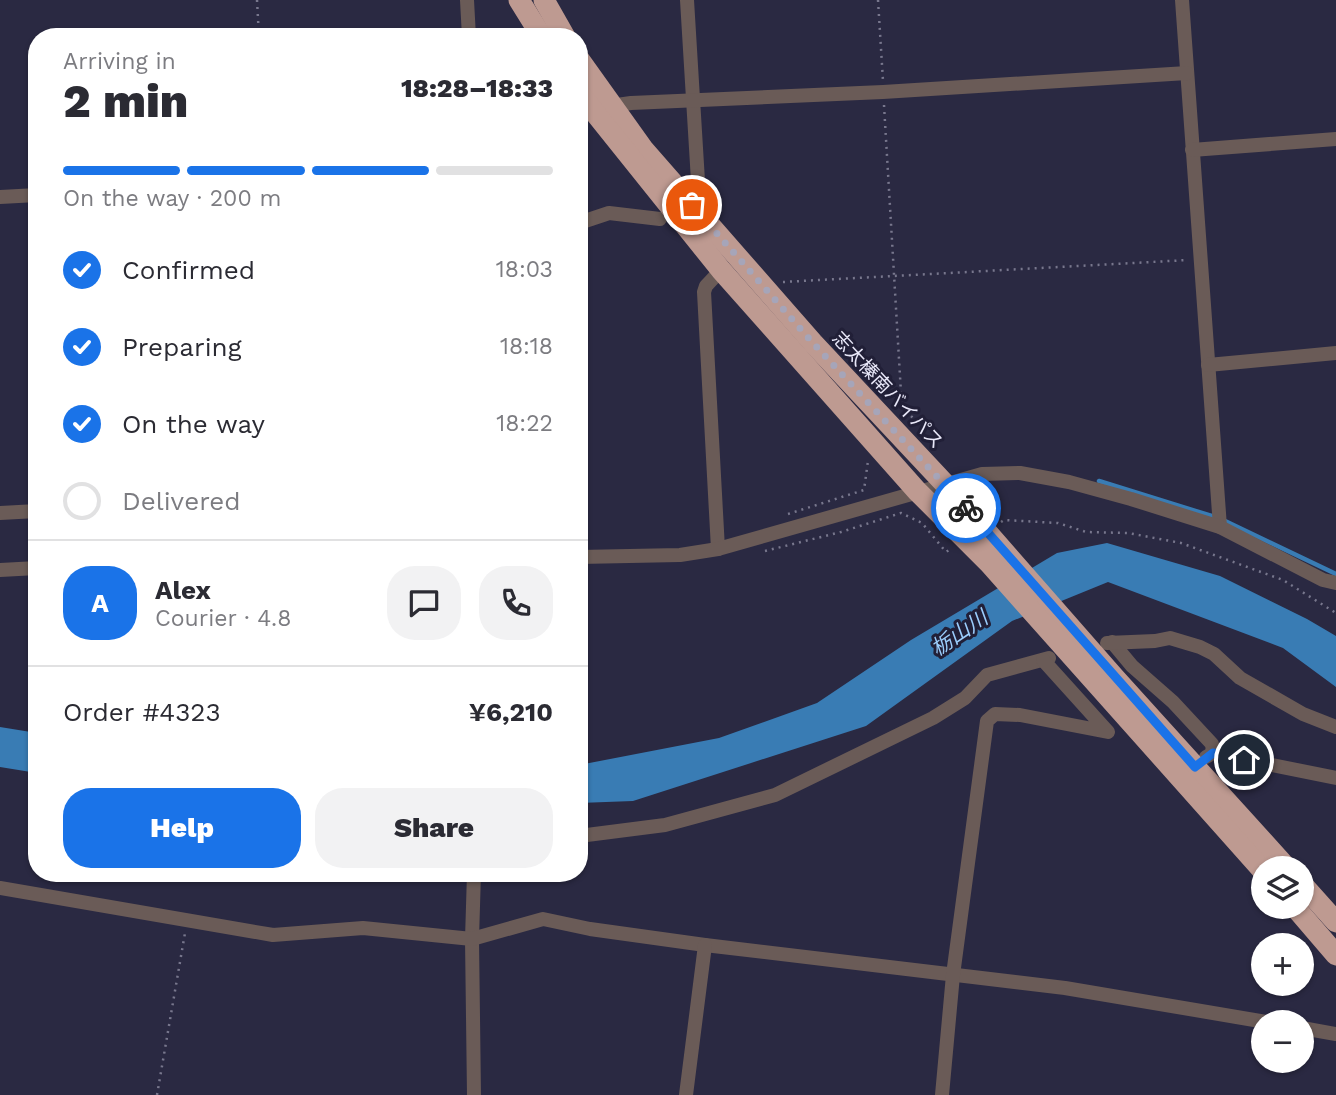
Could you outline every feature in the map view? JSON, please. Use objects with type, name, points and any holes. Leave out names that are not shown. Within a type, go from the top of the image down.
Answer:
[{"type":"highway","points":[[519,0],[536,28]]},
{"type":"highway","points":[[544,0],[560,28]]},
{"type":"highway","name":"志太榛南バイパス","points":[[588,72],[644,150],[769,293],[945,484],[997,558],[1251,857]]},
{"type":"highway","name":"志太榛南バイパス","points":[[588,111],[721,271],[917,491],[997,558]]},
{"type":"highway","name":"志太榛南バイパス","points":[[1051,619],[1195,767],[1276,856]]},
{"type":"highway","points":[[1314,897],[1336,922]]},
{"type":"highway","points":[[1305,919],[1336,955]]},
{"type":"street","points":[[467,0],[468,28]]},
{"type":"street","points":[[687,0],[698,181]]},
{"type":"street","points":[[1182,0],[1220,521]]},
{"type":"street","points":[[588,105],[883,92],[1187,73]]},
{"type":"street","points":[[1192,150],[1336,139]]},
{"type":"street","points":[[0,197],[28,195]]},
{"type":"street","points":[[588,220],[609,213],[660,219]]},
{"type":"street","points":[[718,549],[704,292],[706,286],[721,271]]},
{"type":"street","points":[[1208,365],[1336,353]]},
{"type":"street","points":[[588,557],[680,555],[718,549],[982,474],[1020,473],[1069,482],[1220,521],[1323,580],[1336,583]]},
{"type":"street","points":[[0,513],[28,511]]},
{"type":"street","points":[[0,570],[28,568]]},
{"type":"street","points":[[1213,753],[1212,744],[1173,702],[1110,643],[1170,638],[1200,647],[1214,654],[1240,678],[1303,714],[1336,727]]},
{"type":"street","points":[[588,835],[664,825],[775,795],[933,718],[965,698],[987,675],[1046,659],[1108,732],[1020,715],[995,714],[987,721],[953,975],[942,1095]]},
{"type":"street","points":[[1195,767],[1213,753],[1336,778]]},
{"type":"street","points":[[474,882],[474,1095]]},
{"type":"street","points":[[0,888],[273,934],[363,928],[472,939],[543,919],[590,929],[705,946],[1065,988],[1251,1019]]},
{"type":"street","points":[[686,1095],[705,946]]},
{"type":"street","points":[[1314,1030],[1336,1034]]},
{"type":"path","points":[[257,0],[259,28]]},
{"type":"path","points":[[878,0],[902,401],[903,408],[916,421],[911,425]]},
{"type":"path","points":[[769,293],[782,282],[790,281],[1200,259]]},
{"type":"path","points":[[774,534],[783,518],[790,513],[864,490],[868,461]]},
{"type":"path","points":[[766,551],[901,513],[922,523],[946,552],[949,550]]},
{"type":"path","points":[[1000,523],[1004,520],[1058,523],[1086,532],[1128,533],[1181,543],[1283,580],[1336,612]]},
{"type":"path","points":[[157,1095],[188,921]]},
{"type":"water","name":"栃山川","points":[[1107,543],[1220,576],[1336,636],[1336,687],[1283,648],[1108,582],[1012,621],[866,726],[633,801],[588,803],[588,763],[719,738],[817,703],[911,640],[1057,553]]},
{"type":"water","points":[[0,727],[28,732],[28,772],[0,767]]},
{"type":"waterway","points":[[1099,481],[1215,517]]},
{"type":"waterway","points":[[1223,520],[1336,574]]},
{"type":"way so far","points":[[692,205],[813,343],[966,508]]},
{"type":"route","points":[[966,508],[1195,767],[1213,753],[1244,760]]}]
